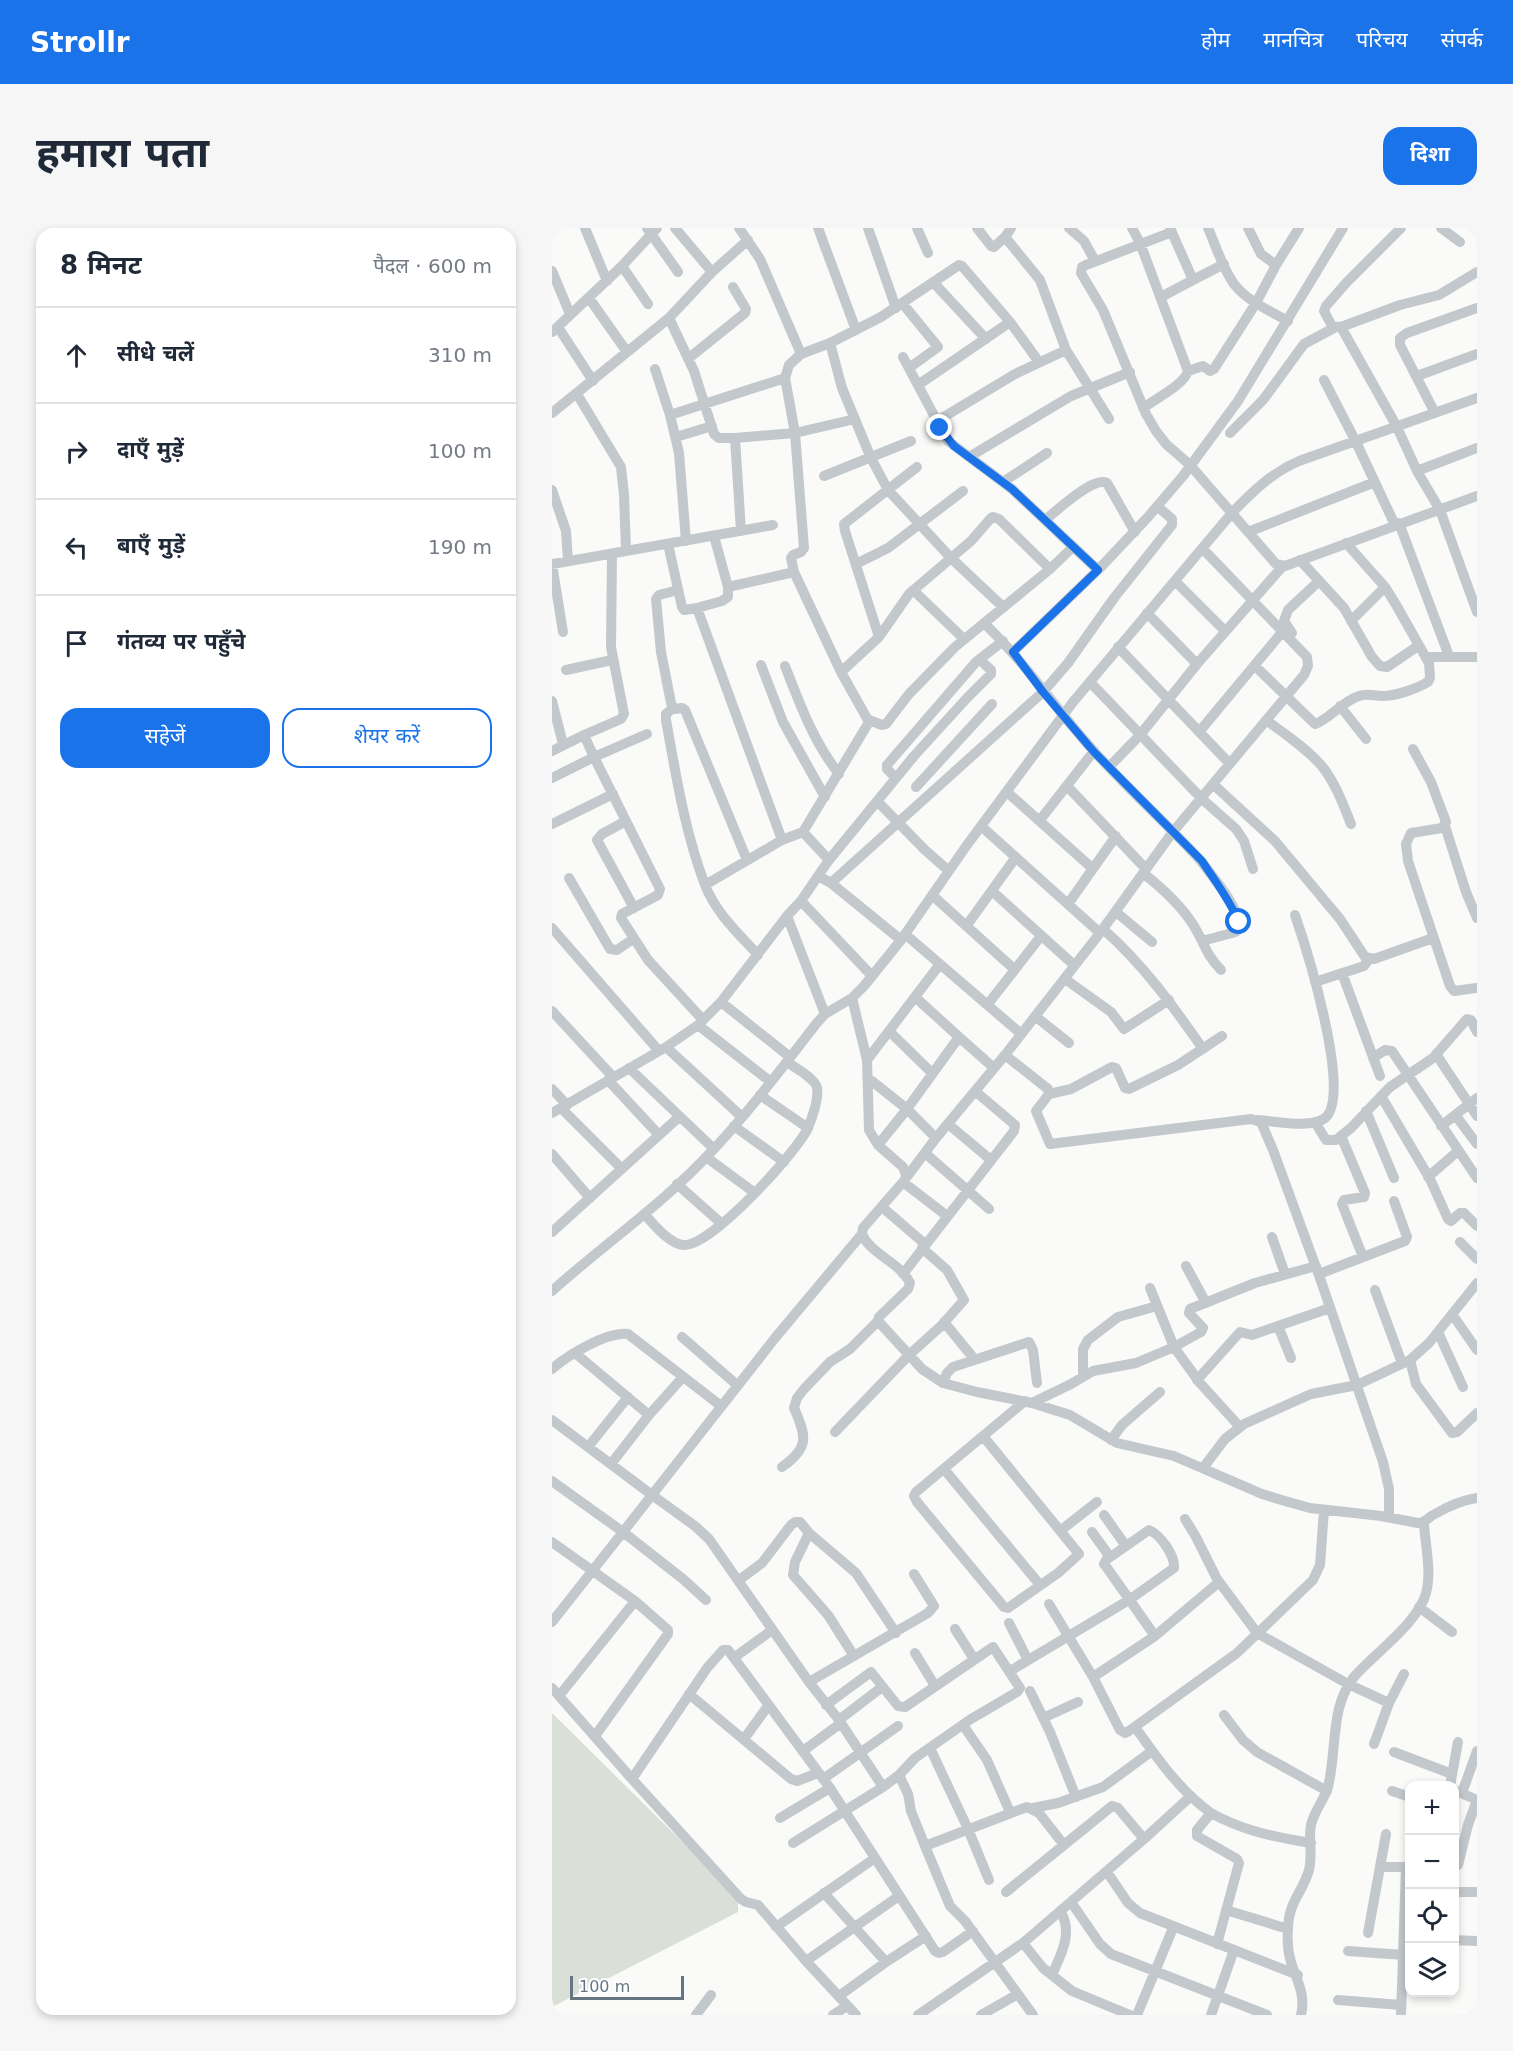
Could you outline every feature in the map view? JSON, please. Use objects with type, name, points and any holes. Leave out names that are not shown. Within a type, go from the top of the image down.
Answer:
[{"type":"street","points":[[585,228],[607,281]]},
{"type":"street","points":[[675,228],[712,272]]},
{"type":"street","points":[[739,228],[760,259],[801,354]]},
{"type":"street","points":[[819,228],[856,330]]},
{"type":"street","points":[[868,228],[899,306],[938,347],[909,368]]},
{"type":"street","points":[[917,228],[928,253]]},
{"type":"street","points":[[977,228],[993,247],[1008,233],[1040,280],[1066,350],[1109,419]]},
{"type":"street","points":[[1069,228],[1084,241],[1095,261]]},
{"type":"street","points":[[1132,228],[1140,243],[1188,371],[1179,382],[1143,408]]},
{"type":"street","points":[[1208,228],[1236,287],[1256,303],[1288,321]]},
{"type":"street","points":[[1248,228],[1261,254],[1275,265]]},
{"type":"street","points":[[1188,371],[1203,366],[1209,371],[1213,370],[1256,303],[1275,265],[1299,228]]},
{"type":"street","points":[[1013,652],[1135,532],[1190,465],[1238,401],[1343,228]]},
{"type":"street","points":[[1401,228],[1347,282],[1326,306],[1325,314],[1338,327],[1397,427],[1417,471],[1440,510],[1477,612]]},
{"type":"street","points":[[1441,228],[1460,242]]},
{"type":"street","points":[[593,381],[555,329],[622,266],[652,230],[678,273]]},
{"type":"street","points":[[1193,280],[1171,230],[1082,267],[1081,273],[1102,310],[1148,418],[1166,444],[1190,465],[1276,564],[1282,567]]},
{"type":"street","points":[[552,413],[669,318],[712,272],[748,240]]},
{"type":"street","points":[[1161,297],[1224,264]]},
{"type":"street","points":[[622,266],[648,304]]},
{"type":"street","points":[[1039,362],[1010,322],[962,266],[957,266],[899,306],[856,330],[801,354],[789,365],[785,378],[795,433],[804,548],[803,551],[792,556],[794,572],[842,672],[869,720],[882,725],[886,724],[928,673],[964,639],[1050,569],[1073,547]]},
{"type":"street","points":[[552,271],[570,314]]},
{"type":"street","points":[[1230,433],[1263,400],[1304,344],[1338,327],[1400,305],[1439,295],[1477,272]]},
{"type":"street","points":[[933,282],[986,339]]},
{"type":"street","points":[[689,358],[745,313],[746,309],[733,288]]},
{"type":"street","points":[[589,298],[627,352]]},
{"type":"street","points":[[1435,413],[1400,345],[1400,338],[1407,333],[1477,308]]},
{"type":"street","points":[[669,318],[689,358],[714,434],[719,438],[795,433],[855,418]]},
{"type":"street","points":[[918,385],[1010,322]]},
{"type":"street","points":[[830,342],[842,388],[871,458],[888,490],[951,558],[1003,607]]},
{"type":"street","points":[[937,421],[1039,362],[1066,350]]},
{"type":"street","points":[[1417,376],[1477,354]]},
{"type":"street","points":[[903,357],[948,441],[1003,482],[1046,519],[1098,570]]},
{"type":"street","points":[[655,369],[676,437],[686,541]]},
{"type":"street","points":[[969,457],[1064,400],[1130,372]]},
{"type":"street","points":[[670,415],[785,378]]},
{"type":"street","points":[[1324,380],[1397,524],[1449,656]]},
{"type":"street","points":[[577,394],[621,467],[626,551]]},
{"type":"street","points":[[555,1284],[644,1214],[710,1153],[825,1014],[852,998],[872,976],[903,937],[981,826],[1063,716],[1202,548],[1255,490],[1287,466],[1477,398]]},
{"type":"street","points":[[676,437],[712,426]]},
{"type":"street","points":[[735,438],[741,531]]},
{"type":"street","points":[[824,476],[911,441]]},
{"type":"street","points":[[1417,471],[1477,448]]},
{"type":"street","points":[[1003,482],[1047,453]]},
{"type":"street","points":[[879,637],[844,531],[844,524],[917,467]]},
{"type":"street","points":[[1046,519],[1096,482],[1104,481],[1135,532]]},
{"type":"street","points":[[1248,532],[1375,482]]},
{"type":"street","points":[[552,490],[566,531],[568,561]]},
{"type":"street","points":[[856,564],[888,548],[963,491]]},
{"type":"street","points":[[1110,766],[1140,735],[1197,664],[1282,567],[1477,496]]},
{"type":"street","points":[[831,883],[901,826],[926,797],[1043,692],[1068,663],[1114,598],[1172,525],[1172,519],[1157,506]]},
{"type":"street","points":[[842,672],[879,637],[913,590],[971,541],[990,518],[996,517],[1050,569]]},
{"type":"street","points":[[563,632],[552,564],[773,525]]},
{"type":"street","points":[[668,544],[683,609],[697,608],[725,600],[728,597],[728,587],[714,536]]},
{"type":"street","points":[[1255,666],[1315,724],[1321,722],[1340,706],[1363,694],[1387,696],[1428,682],[1431,669],[1426,657],[1385,586],[1346,543]]},
{"type":"street","points":[[552,1622],[737,1385],[851,1244],[862,1234],[863,1228],[1065,979],[1172,833],[1304,675],[1309,663],[1307,657],[1202,548]]},
{"type":"street","points":[[552,751],[623,716],[612,660],[610,628],[612,554]]},
{"type":"street","points":[[1300,560],[1344,608],[1372,657],[1383,667],[1398,661],[1418,646]]},
{"type":"street","points":[[728,587],[794,572]]},
{"type":"street","points":[[1175,581],[1225,632]]},
{"type":"street","points":[[1316,656],[1286,625],[1284,617],[1288,610],[1319,581]]},
{"type":"street","points":[[1351,621],[1385,586]]},
{"type":"street","points":[[673,708],[663,666],[656,599],[659,595],[678,590]]},
{"type":"street","points":[[913,590],[964,639]]},
{"type":"street","points":[[697,608],[782,840]]},
{"type":"street","points":[[1147,614],[1197,664]]},
{"type":"street","points":[[984,623],[1013,652],[1043,692],[1094,752],[1202,861],[1210,876],[1221,887],[1240,924],[1237,931],[1202,941]]},
{"type":"street","points":[[1199,732],[1283,631]]},
{"type":"street","points":[[926,797],[916,787],[887,769],[887,765],[980,660],[1003,641]]},
{"type":"street","points":[[1118,647],[1230,764]]},
{"type":"street","points":[[1426,657],[1477,657]]},
{"type":"street","points":[[566,670],[612,660]]},
{"type":"street","points":[[808,910],[818,876],[829,860],[899,775],[992,673],[980,660]]},
{"type":"street","points":[[761,665],[783,722],[825,797]]},
{"type":"street","points":[[785,666],[811,732],[839,774]]},
{"type":"street","points":[[1090,682],[1202,799],[1240,835],[1253,869]]},
{"type":"street","points":[[552,701],[563,744]]},
{"type":"street","points":[[916,787],[992,704]]},
{"type":"street","points":[[1340,706],[1366,739]]},
{"type":"street","points":[[673,708],[685,710],[747,860]]},
{"type":"street","points":[[673,708],[666,714],[666,720],[682,806],[698,867],[715,907],[758,955]]},
{"type":"street","points":[[705,885],[782,840],[803,832],[869,720]]},
{"type":"street","points":[[1266,720],[1322,766],[1351,824]]},
{"type":"street","points":[[967,730],[983,746]]},
{"type":"street","points":[[552,778],[647,734]]},
{"type":"street","points":[[584,735],[660,889],[658,895],[622,915],[621,918],[633,939],[701,1023],[771,1082]]},
{"type":"street","points":[[1413,749],[1431,782],[1445,818],[1445,826],[1466,892],[1477,918]]},
{"type":"street","points":[[1040,820],[1094,752]]},
{"type":"street","points":[[1214,784],[1275,842],[1340,919],[1365,957],[1364,966],[1315,982]]},
{"type":"street","points":[[1068,787],[1179,905],[1202,941],[1209,958],[1221,970]]},
{"type":"street","points":[[1007,792],[1092,868]]},
{"type":"street","points":[[552,824],[613,794]]},
{"type":"street","points":[[877,801],[949,871]]},
{"type":"street","points":[[626,821],[602,834],[597,840],[634,908]]},
{"type":"street","points":[[981,826],[1148,974],[1203,1049]]},
{"type":"street","points":[[1445,826],[1416,831],[1408,836],[1406,844],[1408,861],[1452,988],[1459,991],[1477,988]]},
{"type":"street","points":[[803,832],[829,860]]},
{"type":"street","points":[[1068,904],[1116,836]]},
{"type":"street","points":[[967,925],[1016,857]]},
{"type":"street","points":[[818,876],[831,883],[940,964],[1020,1034]]},
{"type":"street","points":[[569,878],[610,949],[617,950],[633,939]]},
{"type":"street","points":[[992,891],[1074,966]]},
{"type":"street","points":[[932,895],[1014,969]]},
{"type":"street","points":[[560,1108],[662,1049],[701,1023],[721,1002],[787,916],[808,910]]},
{"type":"street","points":[[808,910],[872,976]]},
{"type":"street","points":[[1116,912],[1152,942]]},
{"type":"street","points":[[1222,1036],[1178,1065],[1129,1089],[1125,1088],[1116,1068],[1112,1067],[1071,1089],[1049,1094],[1037,1108],[1036,1114],[1050,1144],[1258,1120],[1309,1124],[1323,1120],[1332,1107],[1334,1085],[1331,1051],[1315,982],[1295,915]]},
{"type":"street","points":[[787,916],[825,1014]]},
{"type":"street","points":[[552,928],[662,1049],[742,1117]]},
{"type":"street","points":[[988,1004],[1041,936]]},
{"type":"street","points":[[1365,957],[1374,959],[1434,938]]},
{"type":"street","points":[[867,1060],[940,964]]},
{"type":"street","points":[[1342,973],[1380,1076]]},
{"type":"street","points":[[1065,979],[1111,1012],[1124,1029],[1169,1000]]},
{"type":"street","points":[[915,997],[994,1068]]},
{"type":"street","points":[[852,998],[867,1060],[869,1130],[878,1145],[903,1167],[905,1178],[947,1216]]},
{"type":"street","points":[[644,1214],[670,1239],[682,1245],[696,1243],[722,1224],[755,1193],[784,1162],[808,1128],[817,1087],[813,1081],[721,1002]]},
{"type":"street","points":[[552,1011],[659,1136]]},
{"type":"street","points":[[1035,1016],[1069,1043]]},
{"type":"street","points":[[1315,1122],[1326,1140],[1331,1142],[1341,1136],[1381,1096],[1436,1054],[1467,1020],[1471,1020],[1477,1032]]},
{"type":"street","points":[[889,1031],[932,1073]]},
{"type":"street","points":[[878,1145],[959,1037]]},
{"type":"street","points":[[1373,1058],[1385,1050],[1392,1051],[1477,1178]]},
{"type":"street","points":[[1436,1054],[1473,1101],[1477,1116]]},
{"type":"street","points":[[1005,1055],[1046,1087],[1049,1094]]},
{"type":"street","points":[[629,1068],[679,1117],[710,1153],[755,1193]]},
{"type":"street","points":[[868,1078],[907,1109],[936,1138]]},
{"type":"street","points":[[552,1089],[560,1108],[622,1168]]},
{"type":"street","points":[[903,1274],[1014,1131],[1015,1125],[975,1091]]},
{"type":"street","points":[[760,1095],[808,1128]]},
{"type":"street","points":[[1381,1096],[1428,1177],[1449,1220],[1454,1220],[1464,1212],[1477,1226]]},
{"type":"street","points":[[1441,1126],[1473,1101]]},
{"type":"street","points":[[1366,1111],[1394,1178]]},
{"type":"street","points":[[1455,1116],[1477,1144]]},
{"type":"street","points":[[554,1225],[590,1198],[679,1117]]},
{"type":"street","points":[[1258,1120],[1265,1128],[1357,1385],[1387,1476],[1389,1517]]},
{"type":"street","points":[[948,1124],[991,1160]]},
{"type":"street","points":[[734,1126],[784,1162]]},
{"type":"street","points":[[1341,1136],[1365,1193],[1364,1197],[1344,1200],[1342,1204],[1363,1257]]},
{"type":"street","points":[[1428,1177],[1458,1151]]},
{"type":"street","points":[[552,1154],[590,1198]]},
{"type":"street","points":[[925,1154],[989,1209]]},
{"type":"street","points":[[677,1184],[722,1224]]},
{"type":"street","points":[[982,1437],[1079,1555],[1008,1608],[1004,1607],[917,1502],[914,1496],[916,1492],[982,1437],[1028,1402],[1093,1371],[1136,1363],[1174,1347],[1203,1330],[1189,1311],[1246,1286],[1285,1274],[1317,1270],[1363,1257],[1407,1240],[1394,1201]]},
{"type":"street","points":[[835,1432],[909,1354],[963,1303],[964,1298],[947,1270],[882,1207]]},
{"type":"street","points":[[782,1467],[795,1458],[803,1445],[804,1429],[794,1408],[797,1398],[834,1358],[850,1349],[908,1289],[910,1283],[903,1274],[867,1242],[862,1234]]},
{"type":"street","points":[[1272,1237],[1285,1274]]},
{"type":"street","points":[[1460,1242],[1477,1259]]},
{"type":"street","points":[[1186,1266],[1206,1303]]},
{"type":"street","points":[[1203,1468],[1225,1439],[1239,1426],[1311,1394],[1357,1385],[1422,1351],[1477,1283]]},
{"type":"street","points":[[1150,1288],[1174,1347],[1197,1380],[1239,1426]]},
{"type":"street","points":[[1375,1290],[1416,1384],[1452,1433],[1457,1432],[1477,1413]]},
{"type":"street","points":[[1083,1377],[1083,1350],[1088,1340],[1118,1317],[1157,1306]]},
{"type":"street","points":[[1197,1380],[1240,1332],[1252,1335],[1330,1308]]},
{"type":"street","points":[[1452,1314],[1477,1350]]},
{"type":"street","points":[[878,1321],[930,1376],[943,1383],[1028,1402],[1079,1419],[1111,1440],[1174,1456],[1262,1494],[1324,1510],[1424,1523],[1435,1514],[1477,1498]]},
{"type":"street","points":[[944,1322],[975,1360]]},
{"type":"street","points":[[1278,1326],[1291,1358]]},
{"type":"street","points":[[1438,1332],[1463,1387]]},
{"type":"street","points":[[552,1369],[575,1353],[613,1335],[628,1334],[721,1406]]},
{"type":"street","points":[[682,1337],[737,1385]]},
{"type":"street","points":[[943,1383],[949,1370],[1029,1342],[1033,1350],[1037,1383]]},
{"type":"street","points":[[575,1353],[649,1415]]},
{"type":"street","points":[[611,1464],[682,1377]]},
{"type":"street","points":[[1111,1440],[1122,1425],[1160,1392]]},
{"type":"street","points":[[588,1447],[628,1397]]},
{"type":"street","points":[[552,1420],[703,1533],[739,1580],[809,1682],[840,1721],[883,1787]]},
{"type":"street","points":[[944,1469],[1040,1585]]},
{"type":"street","points":[[552,1480],[623,1532],[706,1600]]},
{"type":"street","points":[[1060,1531],[1097,1502]]},
{"type":"street","points":[[1049,1604],[1093,1677],[1120,1730],[1125,1733],[1228,1660],[1313,1580],[1320,1564],[1324,1510]]},
{"type":"street","points":[[1104,1515],[1126,1546]]},
{"type":"street","points":[[1185,1519],[1219,1582],[1257,1633],[1348,1684],[1389,1703]]},
{"type":"street","points":[[739,1580],[762,1563],[797,1521],[856,1573],[896,1633]]},
{"type":"street","points":[[1300,2015],[1302,1989],[1289,1951],[1288,1929],[1292,1904],[1308,1871],[1311,1825],[1327,1791],[1339,1710],[1348,1684],[1404,1626],[1427,1592],[1424,1523]]},
{"type":"street","points":[[1010,1671],[1130,1600],[1175,1566],[1164,1544],[1151,1531],[1148,1531],[1110,1557],[1104,1564],[1130,1600],[1155,1636]]},
{"type":"street","points":[[1092,1532],[1110,1557]]},
{"type":"street","points":[[809,1533],[795,1562],[793,1575],[828,1615],[854,1656]]},
{"type":"street","points":[[552,1542],[635,1601],[667,1628],[668,1634],[595,1736]]},
{"type":"street","points":[[809,1682],[928,1613],[934,1606],[914,1574]]},
{"type":"street","points":[[1093,1677],[1155,1636],[1219,1582]]},
{"type":"street","points":[[635,1601],[556,1692],[741,1899],[758,1905],[856,2015]]},
{"type":"street","points":[[1419,1607],[1452,1632]]},
{"type":"street","points":[[1009,1623],[1028,1660]]},
{"type":"street","points":[[955,1629],[974,1659]]},
{"type":"street","points":[[735,1657],[772,1630]]},
{"type":"street","points":[[793,1843],[883,1787],[899,1775],[915,1758],[1019,1690],[1020,1686],[993,1647],[902,1708],[870,1672],[826,1705]]},
{"type":"street","points":[[632,1779],[712,1661],[723,1650],[729,1650],[824,1780],[934,1951],[941,1953],[973,1931]]},
{"type":"street","points":[[915,1653],[935,1686]]},
{"type":"street","points":[[1374,1744],[1389,1703],[1404,1674]]},
{"type":"street","points":[[803,1751],[882,1688]]},
{"type":"street","points":[[1030,1691],[1076,1797]]},
{"type":"street","points":[[689,1694],[794,1780],[824,1780]]},
{"type":"street","points":[[1043,1718],[1078,1702]]},
{"type":"street","points":[[744,1739],[768,1706]]},
{"type":"street","points":[[1224,1715],[1243,1740],[1257,1752],[1327,1791]]},
{"type":"street","points":[[963,1725],[987,1760],[1010,1812]]},
{"type":"street","points":[[780,1818],[824,1780],[898,1726]]},
{"type":"street","points":[[1135,1727],[1160,1762],[1191,1796],[1211,1813],[1249,1830],[1311,1843]]},
{"type":"street","points":[[1451,1781],[1458,1742]]},
{"type":"street","points":[[930,1748],[989,1880]]},
{"type":"street","points":[[925,1846],[1024,1807],[1033,1808],[1076,1797],[1113,1782],[1152,1750]]},
{"type":"street","points":[[1394,1752],[1452,1774]]},
{"type":"street","points":[[1459,1789],[1476,1758]]},
{"type":"street","points":[[899,1775],[909,1794],[910,1810],[950,1906],[973,1931],[1033,2015]]},
{"type":"street","points":[[1392,1791],[1405,1795]]},
{"type":"street","points":[[1459,1791],[1477,1800],[1459,1861]]},
{"type":"street","points":[[919,2015],[1023,1943],[1107,1872],[1191,1796]]},
{"type":"street","points":[[1006,1892],[1112,1806],[1118,1808],[1144,1839]]},
{"type":"street","points":[[1033,1808],[1064,1845]]},
{"type":"street","points":[[1211,1813],[1197,1830],[1197,1836],[1237,1859],[1239,1863],[1217,1944]]},
{"type":"street","points":[[1368,1933],[1386,1834]]},
{"type":"street","points":[[776,1927],[875,1858]]},
{"type":"street","points":[[1381,1867],[1405,1867]]},
{"type":"street","points":[[1107,1872],[1134,1909],[1173,1928],[1298,1975]]},
{"type":"street","points":[[1459,1892],[1477,1892]]},
{"type":"street","points":[[824,1893],[886,1962]]},
{"type":"street","points":[[806,1961],[855,1929],[899,1896]]},
{"type":"street","points":[[1071,1902],[1104,1949],[1111,1954],[1267,2015]]},
{"type":"street","points":[[1226,1910],[1288,1929]]},
{"type":"street","points":[[1052,1975],[1066,1939],[1065,1920],[1061,1912]]},
{"type":"street","points":[[1137,2015],[1173,1928]]},
{"type":"street","points":[[839,1996],[926,1936]]},
{"type":"street","points":[[1459,1940],[1477,1941]]},
{"type":"street","points":[[1023,1943],[1043,1968],[1072,1991],[1116,2012],[1130,2015]]},
{"type":"street","points":[[1338,2000],[1401,2010],[1406,1943]]},
{"type":"street","points":[[1211,2015],[1234,1950]]},
{"type":"street","points":[[1348,1951],[1404,1955]]},
{"type":"street","points":[[981,2015],[1018,1994]]},
{"type":"street","points":[[696,2015],[711,1995]]},
{"type":"street","points":[[833,2015],[847,2006]]},
{"type":"shaded area","points":[[552,1713],[738,1897],[738,1912],[552,2007]]},
{"type":"route","points":[[940,428],[948,441],[1012,489],[1098,570],[1013,652],[1043,692],[1094,752],[1202,861],[1210,876],[1224,891],[1239,922]]}]
